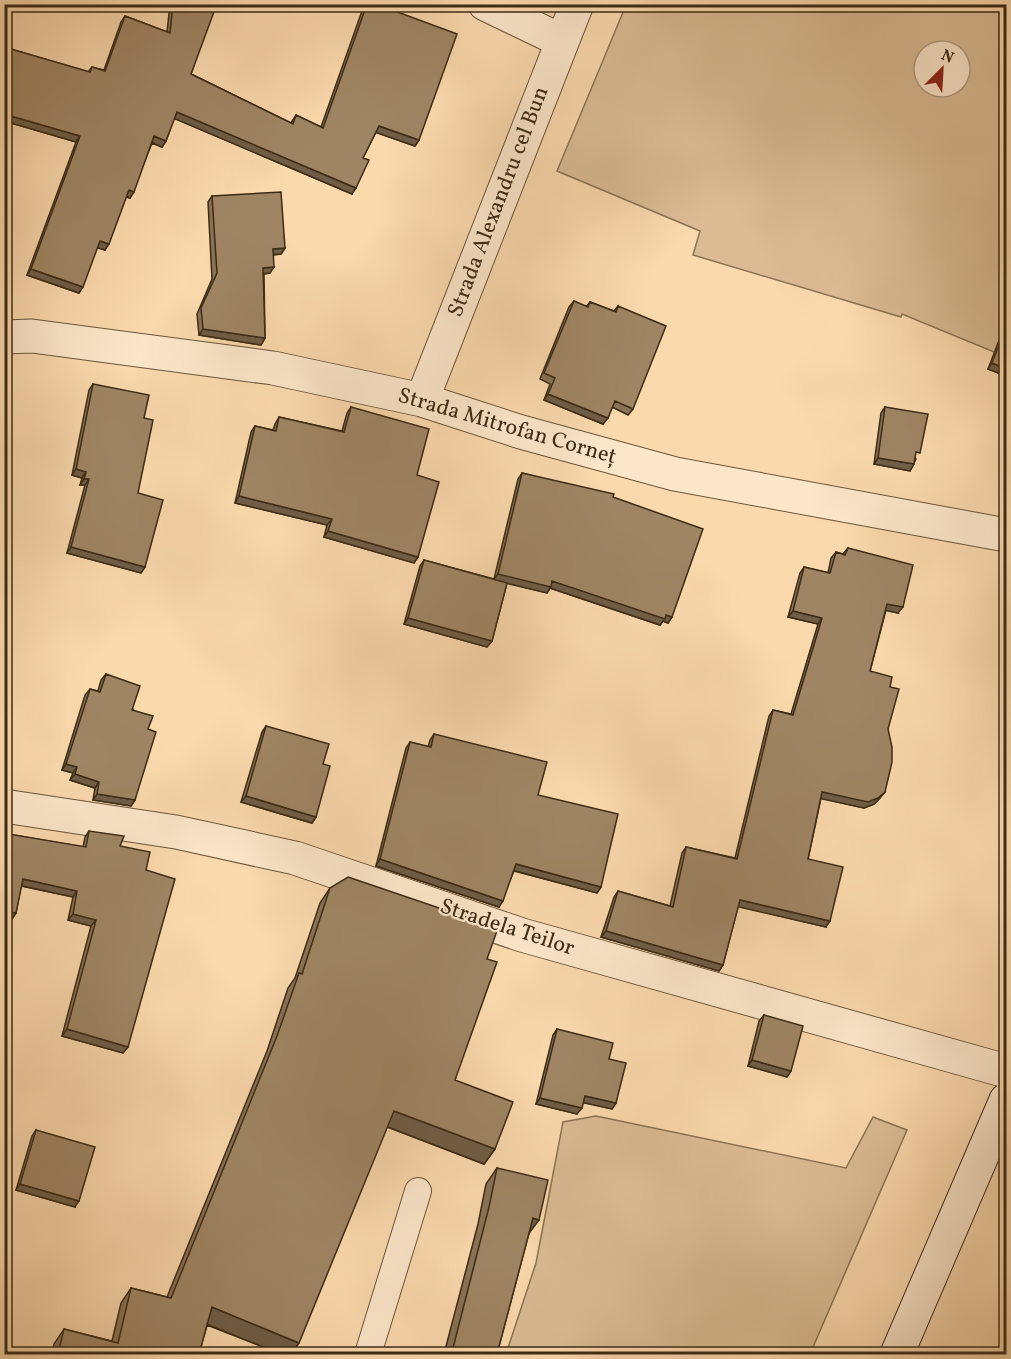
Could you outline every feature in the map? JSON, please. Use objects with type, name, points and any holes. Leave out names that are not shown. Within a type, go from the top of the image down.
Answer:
[{"type":"street","points":[[485,4],[562,41]]},
{"type":"street","name":"Strada Alexandru cel Bun","points":[[422,400],[577,4]]},
{"type":"street","name":"Strada Mitrofan Corneț","points":[[4,337],[32,336],[273,368],[422,400],[521,432],[675,474],[1006,535]]},
{"type":"street","name":"Stradela Teilor","points":[[4,806],[176,832],[295,858],[522,935],[1006,1071]]},
{"type":"street","points":[[897,1354],[1006,1100]]},
{"type":"lane","points":[[368,1354],[418,1191]]},
{"type":"shaded area","points":[[626,5],[1006,5],[1006,357],[902,314],[901,317],[693,255],[700,231],[557,171]]},
{"type":"shaded area","points":[[596,1116],[846,1168],[873,1117],[907,1130],[810,1354],[506,1354],[536,1263],[563,1122]]},
{"type":"building","points":[[173,4],[215,4],[191,74],[293,124],[296,115],[323,128],[367,4],[376,4],[457,34],[419,140],[379,126],[363,158],[369,160],[356,188],[177,112],[166,141],[154,136],[134,192],[129,190],[109,244],[100,241],[83,287],[31,269],[80,136],[4,114],[4,47],[90,72],[92,67],[105,71],[125,16],[170,33]]},
{"type":"building","points":[[281,192],[285,248],[273,249],[274,267],[263,268],[265,338],[203,329],[201,308],[217,273],[212,196]]},
{"type":"building","points":[[574,301],[588,307],[590,302],[616,312],[618,306],[666,326],[633,409],[615,401],[608,418],[548,394],[555,378],[544,373]]},
{"type":"building","points":[[1006,327],[1006,369],[992,363]]},
{"type":"building","points":[[93,384],[149,395],[144,418],[153,420],[138,493],[163,500],[145,567],[71,547],[89,479],[84,479],[86,472],[76,469]]},
{"type":"building","points":[[351,407],[429,429],[417,475],[439,482],[418,557],[328,531],[332,519],[239,496],[255,426],[276,431],[279,417],[344,432]]},
{"type":"building","points":[[885,407],[928,414],[920,453],[916,452],[914,464],[878,458]]},
{"type":"building","points":[[522,473],[614,494],[613,497],[703,529],[672,617],[666,615],[665,619],[552,581],[551,587],[498,574]]},
{"type":"building","points":[[848,548],[913,565],[903,607],[887,604],[870,671],[892,677],[890,687],[899,689],[888,729],[892,747],[892,762],[885,792],[868,802],[822,792],[808,859],[843,867],[830,921],[740,900],[723,965],[606,931],[618,891],[673,907],[686,847],[737,859],[773,710],[793,715],[822,618],[793,611],[804,567],[830,573],[836,552],[845,555]]},
{"type":"building","points":[[424,560],[507,583],[492,641],[408,618]]},
{"type":"building","points":[[106,674],[140,686],[132,710],[153,716],[148,729],[156,732],[135,800],[97,794],[99,782],[75,774],[77,767],[66,764],[90,689],[100,692]]},
{"type":"building","points":[[266,726],[329,744],[323,764],[330,766],[316,817],[246,796]]},
{"type":"building","points":[[434,734],[547,762],[538,795],[618,814],[601,887],[516,864],[503,901],[380,859],[410,742],[431,747]]},
{"type":"building","points":[[4,826],[9,827],[8,834],[86,847],[89,831],[124,836],[120,846],[150,852],[146,870],[175,879],[128,1047],[67,1029],[96,920],[73,914],[77,891],[23,879],[16,913],[4,911]]},
{"type":"building","points":[[348,877],[498,928],[487,959],[497,962],[455,1080],[513,1102],[495,1149],[394,1111],[299,1343],[212,1307],[199,1354],[58,1354],[64,1329],[118,1343],[131,1288],[171,1298],[277,1036],[299,973],[302,974],[330,888]]},
{"type":"building","points":[[764,1015],[803,1026],[791,1071],[752,1060]]},
{"type":"building","points":[[557,1029],[613,1043],[609,1059],[626,1063],[616,1103],[585,1096],[582,1108],[540,1098]]},
{"type":"building","points":[[36,1130],[95,1147],[79,1201],[20,1184]]},
{"type":"building","points":[[497,1168],[548,1180],[539,1220],[533,1218],[497,1354],[478,1354],[453,1348]]}]
